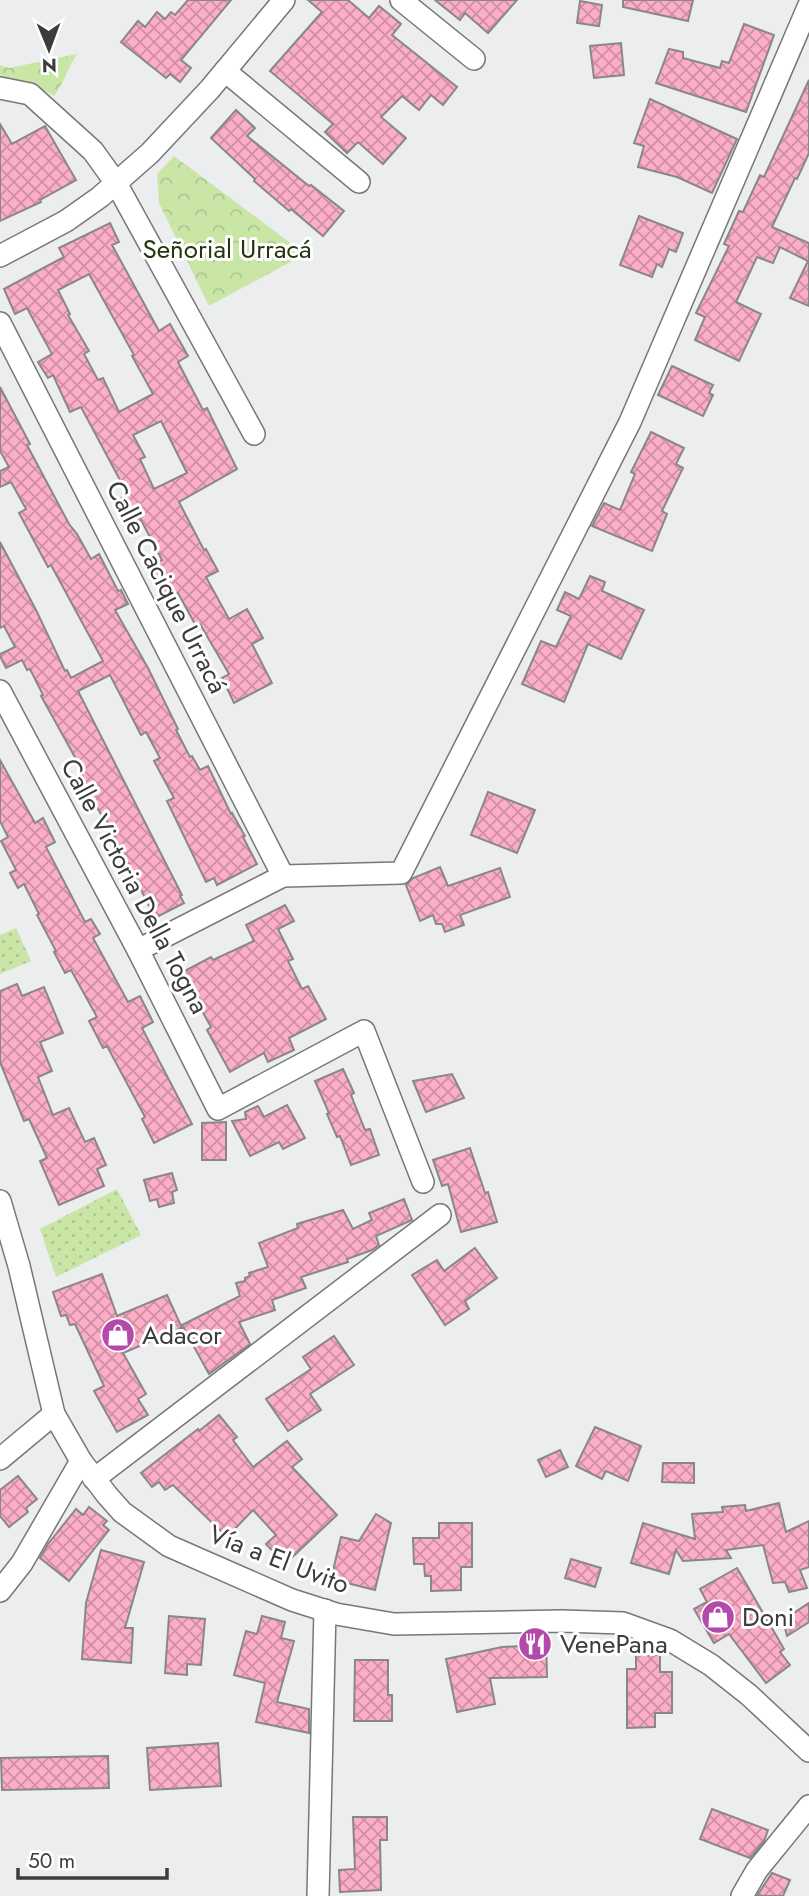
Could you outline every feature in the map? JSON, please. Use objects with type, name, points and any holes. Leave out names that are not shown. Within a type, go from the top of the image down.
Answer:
[{"type":"street","points":[[0,256],[66,221],[150,153],[225,71],[284,0]]},
{"type":"street","points":[[401,0],[474,58]]},
{"type":"street","points":[[138,950],[283,876],[401,873],[630,422],[809,5]]},
{"type":"street","points":[[225,71],[359,182]]},
{"type":"street","points":[[0,88],[30,94],[93,151],[116,183],[254,434]]},
{"type":"street","name":"Calle Cacique Urracá","points":[[0,323],[283,876]]},
{"type":"street","name":"Calle Victoria Della Togna","points":[[0,691],[138,950],[218,1109],[364,1031],[423,1182]]},
{"type":"street","name":"Vía a El Uvito","points":[[0,1202],[19,1266],[54,1413],[81,1461],[122,1512],[169,1546],[292,1600],[336,1614],[394,1624],[562,1621],[623,1623],[670,1640],[711,1665],[749,1695],[809,1751]]},
{"type":"street","points":[[94,1479],[440,1215]]},
{"type":"street","points":[[0,1459],[54,1413]]},
{"type":"street","points":[[0,1591],[22,1563],[81,1461]]},
{"type":"street","points":[[318,1896],[325,1610]]},
{"type":"street","points":[[742,1896],[757,1870],[809,1806]]},
{"type":"green space","points":[[77,54],[54,96],[31,83],[0,78],[0,65],[9,68]]},
{"type":"green space","name":"Señorial Urracá","points":[[174,156],[305,254],[209,306],[159,203],[157,174]]},
{"type":"green space","points":[[16,928],[31,961],[0,974],[0,935]]},
{"type":"green space","points":[[117,1189],[141,1235],[56,1277],[40,1229]]},
{"type":"building","points":[[188,0],[231,0],[181,60],[191,68],[180,82],[170,74],[166,78],[121,42],[138,21],[145,27],[157,12],[165,19],[171,12],[175,15]]},
{"type":"building","points":[[308,0],[348,0],[369,18],[379,6],[401,24],[392,35],[457,87],[443,105],[431,95],[419,110],[402,96],[381,117],[406,138],[383,164],[358,142],[347,153],[325,132],[333,124],[270,71],[322,12]]},
{"type":"building","points":[[435,0],[517,0],[488,33],[465,13],[460,20]]},
{"type":"building","points":[[623,0],[693,0],[688,21],[623,7]]},
{"type":"building","points":[[580,1],[602,5],[599,26],[577,23]]},
{"type":"building","points":[[744,24],[774,35],[746,112],[656,83],[669,49],[683,52],[683,58],[720,68],[722,61],[729,63]]},
{"type":"building","points":[[621,43],[624,75],[594,78],[590,46]]},
{"type":"building","points":[[809,80],[809,153],[772,227],[809,243],[809,306],[790,298],[808,261],[780,247],[773,263],[757,257],[736,302],[761,314],[739,361],[695,340],[705,317],[696,313],[729,246],[724,244],[739,211],[743,212],[760,175],[764,177]]},
{"type":"building","points":[[650,99],[737,139],[712,193],[677,177],[638,167],[644,146],[634,143]]},
{"type":"building","points":[[236,110],[255,128],[247,136],[344,211],[323,236],[254,181],[255,179],[211,138]]},
{"type":"building","points":[[0,124],[12,144],[45,126],[76,180],[40,200],[41,202],[0,221]]},
{"type":"building","points":[[639,216],[683,233],[676,252],[669,249],[662,267],[657,264],[652,277],[620,265]]},
{"type":"building","points":[[110,223],[119,242],[112,245],[159,331],[170,324],[188,356],[178,362],[203,410],[207,408],[237,469],[179,502],[218,571],[206,577],[229,619],[247,609],[263,638],[252,644],[272,683],[234,703],[222,678],[229,674],[200,624],[196,626],[178,593],[167,599],[149,567],[162,560],[141,520],[135,523],[130,512],[121,516],[114,502],[128,495],[81,407],[70,412],[53,375],[48,378],[38,362],[52,354],[27,308],[15,314],[4,289],[64,257],[59,248]],"holes":[[[89,274],[153,394],[119,412],[103,378],[98,380],[84,354],[89,351],[68,315],[70,314],[58,290]],[[161,421],[187,473],[154,489],[140,459],[145,457],[133,435]]]},
{"type":"building","points":[[672,366],[713,385],[709,393],[713,395],[703,416],[658,395]]},
{"type":"building","points":[[0,387],[69,524],[91,559],[99,554],[118,591],[121,590],[128,604],[115,610],[148,668],[190,757],[192,756],[200,770],[208,766],[257,864],[217,885],[214,878],[206,882],[167,801],[174,798],[154,761],[160,758],[146,732],[141,735],[110,675],[78,691],[182,895],[180,896],[184,903],[155,918],[106,819],[104,820],[97,807],[79,769],[81,768],[41,696],[43,695],[30,669],[27,670],[22,660],[6,668],[0,656],[15,647],[4,626],[0,628],[0,542],[71,678],[103,661],[51,565],[48,567],[19,513],[26,509],[11,482],[0,487],[0,471],[9,467],[0,451]]},
{"type":"building","points":[[651,432],[684,448],[676,464],[683,468],[662,511],[667,514],[652,551],[592,526],[604,503],[620,510],[635,474],[631,472]]},
{"type":"building","points":[[590,576],[605,582],[602,591],[644,610],[621,659],[588,644],[564,702],[522,684],[541,641],[556,647],[571,616],[557,610],[565,592],[579,599]]},
{"type":"building","points":[[0,760],[35,823],[43,818],[55,842],[46,847],[85,922],[91,919],[100,934],[93,938],[128,1002],[140,996],[153,1022],[142,1028],[192,1124],[154,1143],[142,1119],[145,1117],[107,1046],[103,1048],[89,1021],[97,1017],[71,970],[65,973],[24,884],[18,888],[10,873],[16,870],[1,841],[8,837],[0,821]]},
{"type":"building","points":[[488,792],[535,810],[517,853],[471,835]]},
{"type":"building","points":[[440,867],[448,886],[500,868],[510,897],[460,915],[464,925],[445,932],[442,924],[436,924],[433,915],[420,921],[406,885],[413,878]]},
{"type":"building","points":[[285,905],[294,921],[278,929],[293,959],[288,961],[302,989],[308,986],[326,1019],[289,1038],[294,1050],[268,1062],[264,1053],[230,1072],[207,1030],[211,1027],[181,973],[211,957],[213,960],[254,941],[246,925]]},
{"type":"building","points":[[17,984],[22,996],[44,987],[63,1033],[40,1042],[52,1071],[38,1077],[53,1115],[69,1108],[85,1142],[94,1138],[106,1165],[97,1169],[104,1186],[59,1205],[40,1161],[47,1158],[29,1119],[24,1121],[0,1062],[0,991]]},
{"type":"building","points":[[343,1069],[354,1093],[351,1095],[365,1130],[370,1129],[379,1155],[351,1165],[315,1081]]},
{"type":"building","points":[[452,1074],[464,1098],[426,1112],[413,1081]]},
{"type":"building","points":[[287,1105],[305,1138],[283,1149],[279,1142],[250,1156],[232,1121],[246,1119],[245,1112],[258,1106],[264,1117]]},
{"type":"building","points":[[226,1122],[226,1160],[202,1160],[202,1123]]},
{"type":"building","points":[[470,1148],[497,1222],[461,1232],[448,1184],[442,1186],[433,1160]]},
{"type":"building","points":[[172,1173],[177,1190],[172,1192],[174,1203],[159,1207],[157,1199],[150,1201],[144,1180]]},
{"type":"building","points":[[404,1199],[412,1220],[376,1236],[379,1245],[372,1250],[347,1259],[348,1262],[301,1277],[306,1288],[272,1300],[275,1310],[239,1322],[250,1344],[209,1374],[182,1325],[240,1296],[236,1283],[245,1281],[245,1278],[250,1276],[249,1273],[268,1267],[259,1243],[298,1228],[297,1224],[343,1210],[353,1229],[372,1220],[369,1213]]},
{"type":"building","points":[[475,1248],[497,1278],[465,1301],[469,1309],[445,1325],[412,1275],[437,1260],[444,1271]]},
{"type":"building","points":[[102,1274],[117,1316],[167,1295],[182,1328],[123,1353],[146,1394],[138,1399],[148,1415],[117,1432],[94,1391],[104,1386],[75,1324],[70,1325],[66,1315],[61,1316],[53,1292]]},
{"type":"building","points":[[334,1336],[354,1365],[310,1394],[321,1410],[288,1431],[266,1399],[311,1369],[303,1357]]},
{"type":"building","points":[[219,1415],[237,1437],[233,1440],[253,1467],[287,1441],[302,1459],[292,1467],[337,1515],[285,1564],[266,1544],[276,1535],[253,1510],[227,1537],[173,1485],[165,1490],[159,1482],[152,1487],[141,1473]]},
{"type":"building","points":[[595,1427],[641,1446],[628,1481],[606,1471],[602,1479],[576,1466]]},
{"type":"building","points":[[560,1450],[568,1467],[546,1477],[538,1460]]},
{"type":"building","points":[[663,1463],[694,1463],[694,1483],[662,1482]]},
{"type":"building","points":[[18,1476],[37,1499],[26,1508],[28,1512],[9,1527],[0,1516],[0,1490]]},
{"type":"building","points":[[779,1503],[786,1532],[809,1521],[809,1567],[800,1570],[807,1588],[789,1592],[785,1582],[773,1583],[763,1545],[726,1550],[731,1558],[683,1561],[676,1550],[669,1574],[631,1563],[643,1523],[695,1539],[692,1514],[723,1512],[722,1507],[745,1505],[746,1511]]},
{"type":"building","points":[[89,1507],[107,1521],[103,1525],[109,1530],[69,1581],[40,1558],[76,1509],[83,1515]]},
{"type":"building","points":[[376,1514],[391,1523],[375,1590],[331,1579],[341,1537],[359,1541]]},
{"type":"building","points":[[439,1523],[472,1523],[472,1567],[461,1567],[461,1590],[431,1591],[431,1576],[425,1576],[424,1564],[414,1564],[413,1538],[439,1538]]},
{"type":"building","points":[[101,1550],[144,1562],[125,1628],[133,1628],[131,1663],[82,1659],[86,1603]]},
{"type":"building","points":[[571,1559],[601,1568],[595,1587],[565,1578]]},
{"type":"building","points":[[737,1568],[784,1649],[780,1652],[790,1665],[766,1683],[729,1634],[714,1643],[694,1609],[707,1602],[700,1589]]},
{"type":"building","points":[[809,1603],[809,1622],[787,1636],[783,1620]]},
{"type":"building","points":[[169,1616],[205,1619],[201,1665],[187,1664],[187,1675],[165,1673]]},
{"type":"building","points":[[262,1616],[285,1622],[281,1638],[294,1641],[277,1702],[309,1709],[309,1733],[256,1722],[265,1683],[234,1675],[246,1631],[257,1634]]},
{"type":"building","points":[[546,1637],[547,1677],[490,1678],[495,1704],[457,1712],[446,1659],[502,1647],[522,1646],[522,1638]]},
{"type":"building","points":[[636,1655],[660,1655],[660,1672],[672,1672],[672,1713],[655,1713],[655,1727],[627,1728],[627,1669],[636,1669]]},
{"type":"building","points":[[355,1660],[388,1660],[388,1695],[392,1695],[392,1721],[354,1721]]},
{"type":"building","points":[[218,1743],[221,1786],[150,1790],[147,1748]]},
{"type":"building","points":[[108,1756],[109,1788],[2,1790],[1,1758]]},
{"type":"building","points":[[712,1809],[768,1830],[764,1841],[750,1858],[700,1839]]},
{"type":"building","points":[[353,1817],[387,1817],[387,1840],[380,1840],[381,1890],[340,1892],[339,1870],[355,1869]]},
{"type":"building","points":[[772,1873],[790,1880],[783,1896],[757,1896]]},
{"type":"place","name":"Adacor","points":[[118,1335]]},
{"type":"place","name":"Doni","points":[[718,1617]]},
{"type":"place","name":"VenePana","points":[[535,1644]]}]
